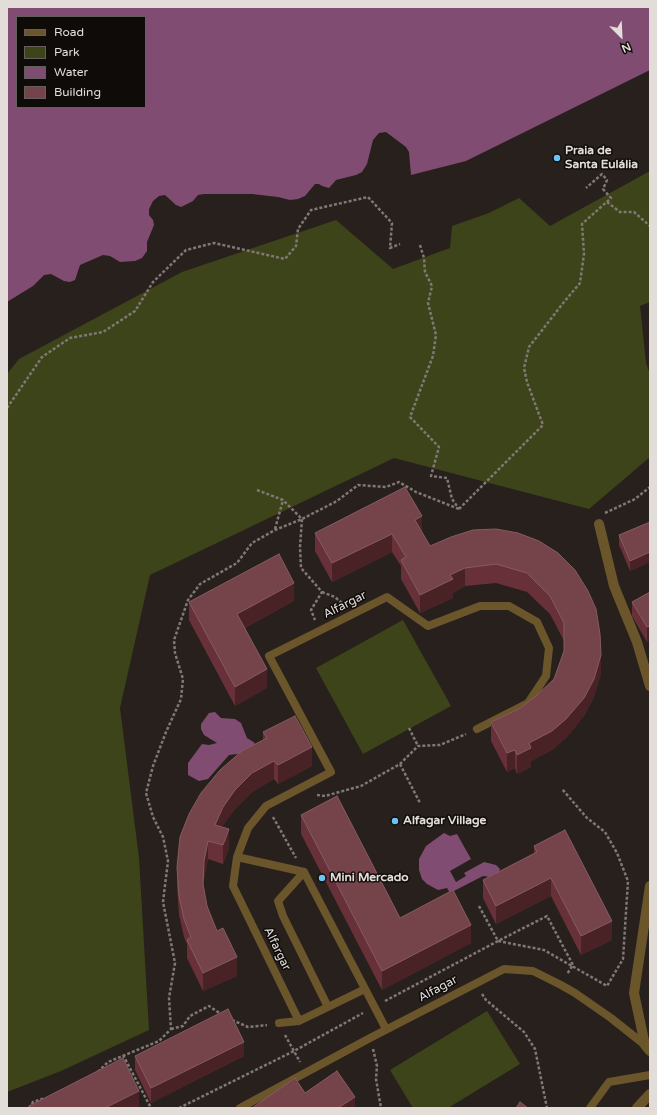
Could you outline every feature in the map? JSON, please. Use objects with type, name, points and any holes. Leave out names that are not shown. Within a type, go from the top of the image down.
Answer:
[{"type":"street","points":[[599,524],[614,586],[628,609],[650,686]]},
{"type":"street","points":[[647,1048],[634,993],[650,886]]},
{"type":"street","points":[[638,1108],[650,1094]]},
{"type":"lane","name":"Alfargar","points":[[299,1021],[233,886],[237,857],[248,828],[266,806],[331,772],[270,656],[387,597],[428,626],[480,606],[509,606],[537,622],[550,648],[546,676],[528,703],[477,729]]},
{"type":"lane","points":[[237,857],[304,872],[386,1030]]},
{"type":"lane","name":"Alfargar","points":[[304,872],[278,901],[283,916],[328,1007]]},
{"type":"lane","name":"Alfagar","points":[[240,1108],[370,1038],[504,969],[534,971],[575,993],[610,1018],[647,1048]]},
{"type":"lane","points":[[280,1023],[299,1021],[364,988]]},
{"type":"lane","points":[[590,1108],[609,1082],[650,1075]]},
{"type":"path","points":[[459,509],[543,425],[527,382],[524,368],[529,347],[580,283],[584,254],[582,224],[611,198],[603,189],[607,180],[602,174],[586,188]]},
{"type":"path","points":[[7,408],[42,357],[70,338],[103,332],[135,311],[153,282],[186,250],[214,243],[285,258],[296,246],[298,229],[311,210],[368,197],[392,223],[390,248],[400,244]]},
{"type":"path","points":[[608,202],[620,212],[634,212],[650,226]]},
{"type":"path","points":[[420,245],[424,258],[425,272],[432,286],[428,303],[436,335],[433,356],[410,417],[439,447],[431,476],[447,478],[452,499],[459,509]]},
{"type":"path","points":[[171,1029],[169,998],[175,963],[163,902],[168,860],[163,837],[153,817],[146,793],[153,766],[181,699],[183,679],[175,653],[174,640],[188,600],[200,584],[237,562],[252,543],[275,530],[302,519],[337,501],[358,484],[386,487],[399,482],[416,492],[459,509]]},
{"type":"path","points":[[599,524],[597,517],[635,499],[650,487]]},
{"type":"path","points":[[257,490],[283,500],[302,519],[300,547],[301,568],[322,592],[335,597],[353,614]]},
{"type":"path","points":[[275,530],[283,500]]},
{"type":"path","points":[[319,631],[311,610],[322,592]]},
{"type":"path","points":[[409,728],[418,746]]},
{"type":"path","points":[[292,792],[325,796],[361,786],[400,764],[418,746],[440,745],[458,739]]},
{"type":"path","points":[[400,764],[420,803]]},
{"type":"path","points":[[478,906],[498,941],[544,950],[573,965],[607,986],[623,959],[628,881],[617,853],[605,832],[587,818],[562,789]]},
{"type":"path","points":[[266,806],[304,872]]},
{"type":"path","points":[[179,1108],[294,1051],[547,916],[573,965]]},
{"type":"path","points":[[567,974],[573,965]]},
{"type":"path","points":[[476,983],[486,1000],[524,1032],[535,1049],[547,1108]]},
{"type":"path","points":[[97,1074],[108,1062],[159,1041],[171,1029],[183,1026],[190,1016],[209,1006],[224,1017]]},
{"type":"path","points":[[230,1020],[248,1027],[280,1023],[305,1073]]},
{"type":"path","points":[[370,1038],[377,1066],[376,1080],[381,1108]]},
{"type":"path","points":[[123,1055],[151,1108]]},
{"type":"path","points":[[29,1108],[33,1102],[48,1097]]},
{"type":"green space","points":[[650,171],[650,302],[640,306],[646,363],[650,374],[650,457],[589,509],[394,458],[150,575],[120,708],[139,858],[149,1030],[61,1071],[7,1092],[7,374],[19,359],[182,272],[336,220],[393,269],[450,248],[452,226],[489,213],[519,198],[550,226]]},
{"type":"green space","points":[[403,620],[451,706],[363,754],[316,668]]},
{"type":"green space","points":[[487,1011],[520,1064],[448,1108],[413,1108],[390,1070]]},
{"type":"water","points":[[7,7],[650,7],[650,70],[466,161],[411,175],[409,152],[406,147],[386,132],[379,133],[373,140],[367,164],[362,172],[336,180],[329,188],[315,184],[305,196],[298,199],[290,200],[252,194],[204,194],[198,195],[193,201],[181,207],[176,205],[165,195],[159,196],[153,201],[149,209],[149,215],[153,220],[154,225],[147,242],[147,251],[142,258],[135,261],[120,262],[110,256],[103,255],[80,265],[75,280],[70,282],[64,281],[51,274],[44,275],[33,286],[7,302]]},
{"type":"water","points":[[215,712],[221,718],[235,719],[241,723],[247,738],[255,743],[246,753],[229,755],[208,779],[199,781],[188,775],[188,763],[202,744],[209,745],[217,743],[204,735],[201,729],[201,724],[209,713]]},
{"type":"water","points":[[444,833],[450,836],[457,834],[471,859],[450,871],[456,882],[466,876],[464,873],[484,862],[496,865],[500,869],[497,876],[483,876],[450,893],[447,888],[438,890],[427,884],[422,879],[419,870],[419,859],[426,846]]},
{"type":"building","points":[[405,487],[422,516],[415,520],[430,546],[473,530],[496,529],[518,533],[539,541],[558,553],[575,570],[588,591],[596,609],[600,634],[601,655],[594,679],[584,698],[566,719],[552,731],[529,743],[531,748],[517,755],[515,750],[507,753],[491,722],[519,709],[554,679],[564,651],[564,623],[550,596],[527,573],[496,564],[465,568],[450,575],[453,579],[420,595],[401,560],[406,557],[392,534],[332,563],[315,533]]},
{"type":"building","points":[[650,522],[650,552],[630,561],[619,535]]},
{"type":"building","points":[[279,554],[294,583],[237,614],[267,669],[235,687],[189,602]]},
{"type":"building","points":[[650,592],[650,626],[647,627],[632,602]]},
{"type":"building","points":[[295,716],[312,747],[278,765],[274,761],[252,773],[235,790],[223,807],[215,825],[229,829],[223,845],[208,841],[204,861],[203,884],[207,906],[217,931],[223,928],[237,957],[203,973],[187,940],[191,937],[184,919],[179,896],[177,867],[180,837],[189,814],[201,793],[220,770],[242,751],[267,738],[263,732]]},
{"type":"building","points":[[337,796],[400,918],[453,890],[471,925],[382,971],[301,815]]},
{"type":"building","points":[[565,830],[612,921],[581,936],[551,878],[496,906],[483,880],[537,852],[534,846]]},
{"type":"building","points":[[228,1009],[244,1042],[151,1088],[135,1056]]},
{"type":"building","points":[[123,1058],[139,1091],[105,1108],[30,1108],[29,1106]]},
{"type":"building","points":[[337,1071],[355,1097],[338,1108],[252,1108],[295,1078],[305,1093]]},
{"type":"building","points":[[520,1102],[528,1108],[516,1108]]},
{"type":"place","name":"Praia de Santa Eulália","points":[[557,158]]},
{"type":"place","name":"Alfagar Village","points":[[395,821]]},
{"type":"place","name":"Mini Mercado","points":[[322,878]]}]
